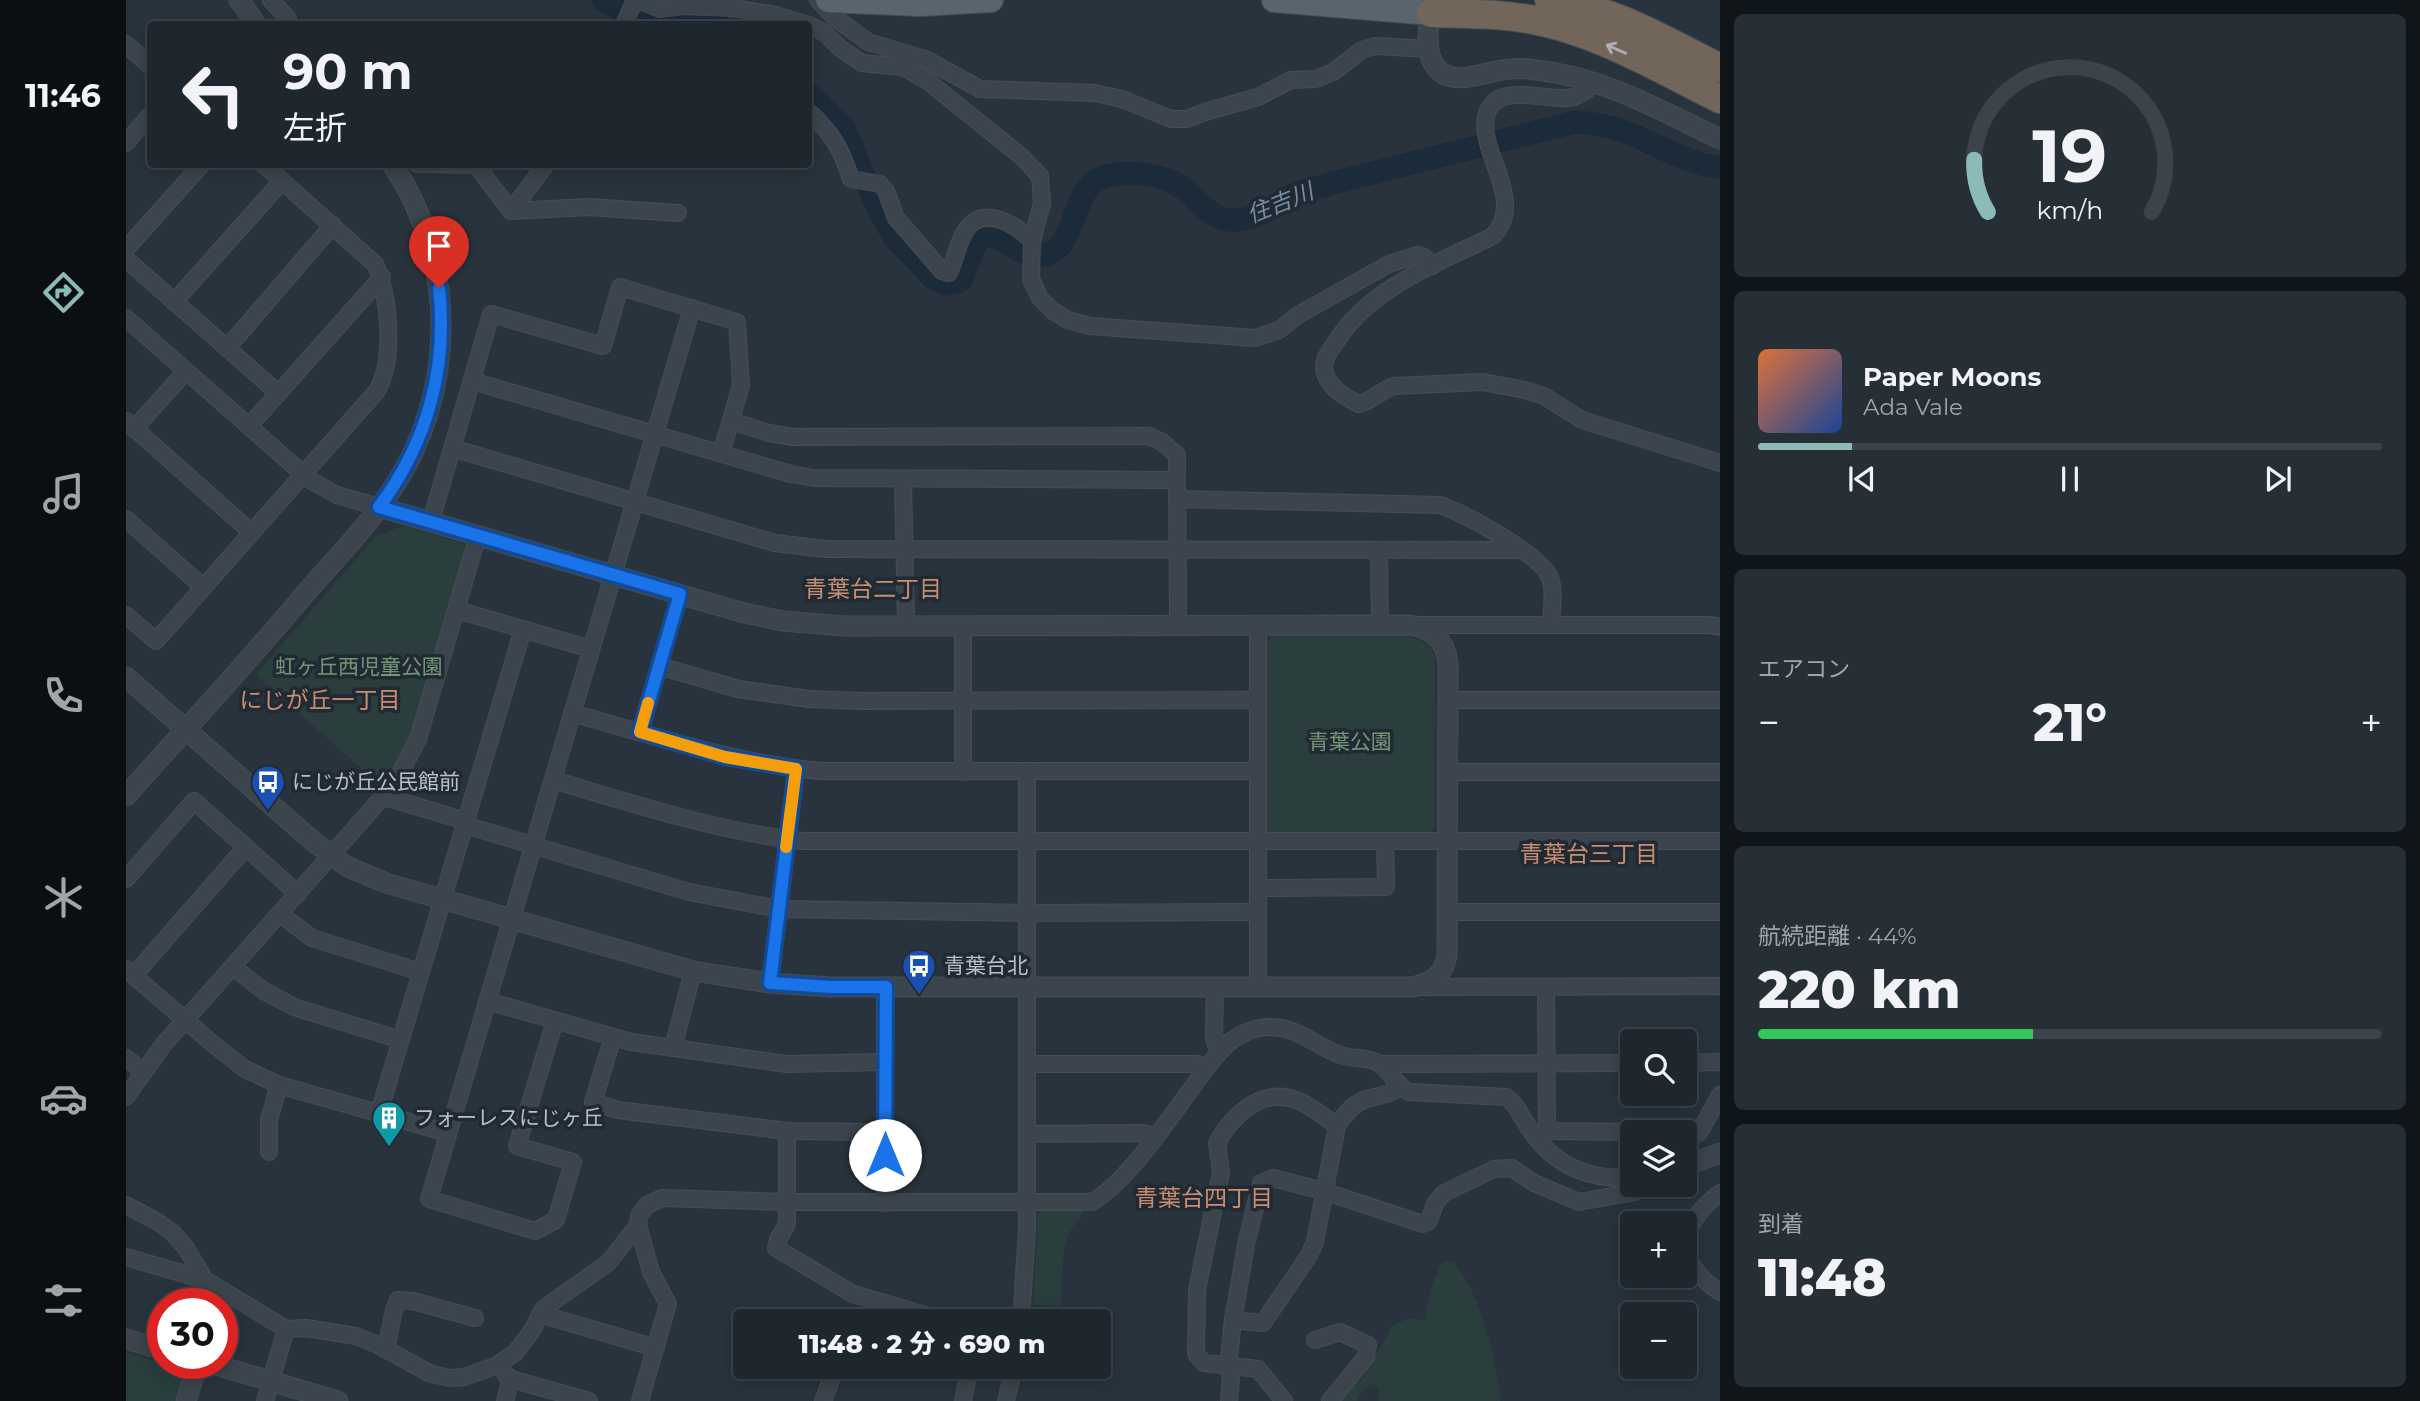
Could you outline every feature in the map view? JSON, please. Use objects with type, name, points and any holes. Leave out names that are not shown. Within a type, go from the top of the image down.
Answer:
[{"type":"highway","points":[[1549,0],[1580,5],[1626,19],[1720,68]]},
{"type":"highway","points":[[1432,7],[1538,21],[1578,33],[1622,51],[1720,99]]},
{"type":"main road","points":[[828,0],[920,4],[991,0]]},
{"type":"main road","points":[[1274,0],[1432,7]]},
{"type":"street","points":[[239,0],[254,21]]},
{"type":"street","points":[[271,0],[288,19]]},
{"type":"street","points":[[818,0],[834,17],[868,41],[925,59],[980,89],[1095,93],[1122,99],[1171,119],[1187,119],[1258,97],[1291,80],[1317,79],[1333,72],[1362,50],[1375,46],[1429,49]]},
{"type":"street","points":[[625,21],[635,2],[660,9],[683,6],[734,8],[776,15],[794,21]]},
{"type":"street","points":[[1432,7],[1429,49],[1436,68],[1450,76],[1461,77],[1520,68],[1564,74],[1622,92],[1720,139]]},
{"type":"street","points":[[812,27],[862,63],[903,67],[929,82],[1022,157],[1040,176],[1042,204],[1032,244],[1031,279],[1040,298],[1053,311],[1068,320],[1090,326],[1255,338],[1279,330],[1298,315],[1389,264],[1417,255],[1424,257],[1432,266]]},
{"type":"street","points":[[126,44],[147,63]]},
{"type":"street","points":[[1596,82],[1573,97],[1519,94],[1503,97],[1491,105],[1487,117],[1489,144],[1507,206],[1503,226],[1493,236],[1388,289],[1347,324],[1327,356],[1324,367],[1330,384],[1343,396],[1359,404],[1371,401],[1381,391],[1394,386],[1483,382],[1544,396],[1582,420],[1720,463]]},
{"type":"street","points":[[812,115],[828,130],[842,151],[851,178],[880,184],[907,233],[942,271],[949,272],[963,236],[970,225],[982,218],[1008,223],[1032,244]]},
{"type":"street","points":[[126,143],[147,118]]},
{"type":"street","points":[[126,249],[198,168]]},
{"type":"street","points":[[126,615],[156,641],[379,387],[388,337],[382,277],[375,264],[268,168]]},
{"type":"street","points":[[126,796],[250,658],[379,507],[401,475],[424,426],[437,383],[442,338],[439,288],[430,246],[415,205],[395,168]]},
{"type":"street","points":[[478,168],[511,211]]},
{"type":"street","points":[[511,211],[543,168]]},
{"type":"street","points":[[174,302],[282,181]]},
{"type":"street","points":[[511,211],[589,207],[678,212]]},
{"type":"street","points":[[227,348],[333,225]]},
{"type":"street","points":[[126,260],[278,393]]},
{"type":"street","points":[[249,426],[382,277]]},
{"type":"street","points":[[431,522],[491,314],[603,346],[620,287],[737,322],[741,385],[721,454]]},
{"type":"street","points":[[555,1021],[517,1146],[573,1162],[556,1220],[535,1231],[429,1199],[692,308]]},
{"type":"street","points":[[126,318],[303,474],[326,490],[744,613],[783,621],[814,625],[906,626],[1720,627]]},
{"type":"street","points":[[186,371],[130,425],[252,533]]},
{"type":"street","points":[[472,381],[721,454],[814,478],[1177,480]]},
{"type":"street","points":[[731,421],[769,433],[793,437],[1149,436],[1163,442],[1177,455],[1178,625]]},
{"type":"street","points":[[452,448],[775,543],[826,549],[1522,550]]},
{"type":"street","points":[[903,479],[906,626]]},
{"type":"street","points":[[1177,499],[1440,505],[1460,512],[1522,550],[1548,573],[1552,582],[1551,625]]},
{"type":"street","points":[[126,519],[203,587]]},
{"type":"street","points":[[126,1097],[163,1045],[385,797],[405,767],[418,739],[478,535]]},
{"type":"street","points":[[1379,550],[1380,625]]},
{"type":"street","points":[[640,732],[680,594]]},
{"type":"street","points":[[457,610],[591,649]]},
{"type":"street","points":[[1258,625],[1258,987]]},
{"type":"street","points":[[1410,625],[1435,634],[1445,648],[1448,663]]},
{"type":"street","points":[[1447,987],[1448,625]]},
{"type":"street","points":[[962,626],[963,772]]},
{"type":"street","points":[[379,1114],[523,629]]},
{"type":"street","points":[[659,666],[738,689],[809,699],[1258,700]]},
{"type":"street","points":[[126,677],[332,856],[366,876],[693,971],[770,983],[831,987],[1720,986]]},
{"type":"street","points":[[1448,700],[1720,700]]},
{"type":"street","points":[[572,712],[725,757],[796,769],[844,772],[1258,771]]},
{"type":"street","points":[[770,983],[796,769]]},
{"type":"street","points":[[1022,1309],[1026,1272],[1027,772]]},
{"type":"street","points":[[1447,772],[1720,772]]},
{"type":"street","points":[[553,779],[691,820],[787,839],[1720,841]]},
{"type":"street","points":[[385,797],[689,892],[779,909],[1027,913],[1258,912]]},
{"type":"street","points":[[126,879],[194,801],[298,894]]},
{"type":"street","points":[[1258,888],[1386,887],[1385,841]]},
{"type":"street","points":[[246,847],[130,972],[245,1069],[279,1085],[449,1133]]},
{"type":"street","points":[[1447,912],[1720,912]]},
{"type":"street","points":[[280,914],[312,938],[330,946],[421,972]]},
{"type":"street","points":[[1413,987],[1429,983],[1438,976],[1447,956]]},
{"type":"street","points":[[233,967],[264,990],[294,1007],[401,1040]]},
{"type":"street","points":[[673,1048],[693,971]]},
{"type":"street","points":[[1546,986],[1547,1131],[1620,1132]]},
{"type":"street","points":[[885,1203],[886,987]]},
{"type":"street","points":[[1215,987],[1214,1040],[1219,1052]]},
{"type":"street","points":[[488,1001],[631,1042],[787,1064],[885,1062]]},
{"type":"street","points":[[640,1401],[668,1304],[650,1272],[638,1225],[639,1216],[647,1205],[662,1198],[885,1203],[1093,1202],[1122,1175],[1155,1136],[1219,1052],[1239,1036],[1258,1027],[1297,1032],[1343,1056],[1380,1064],[1620,1063]]},
{"type":"street","points":[[613,1037],[593,1102],[618,1110],[787,1132],[885,1132]]},
{"type":"street","points":[[126,1058],[144,1072]]},
{"type":"street","points":[[1697,1063],[1720,1062]]},
{"type":"street","points":[[1027,1064],[1198,1063],[1207,1067]]},
{"type":"street","points":[[1380,1064],[1399,1087],[1415,1094],[1506,1097],[1516,1107],[1538,1142],[1564,1165],[1595,1177],[1620,1178]]},
{"type":"street","points":[[269,1152],[269,1120],[279,1085]]},
{"type":"street","points":[[1233,1320],[1263,1323],[1308,1257],[1315,1242],[1337,1126],[1359,1103],[1368,1098],[1387,1096],[1399,1087]]},
{"type":"street","points":[[1697,1133],[1720,1095]]},
{"type":"street","points":[[1284,1401],[1258,1369],[1204,1363],[1196,1353],[1197,1290],[1221,1173],[1217,1143],[1233,1121],[1250,1105],[1276,1096],[1299,1101],[1337,1126]]},
{"type":"street","points":[[787,1132],[787,1224],[776,1248],[853,1294],[904,1309]]},
{"type":"street","points":[[1027,1134],[1143,1133],[1155,1136]]},
{"type":"street","points":[[1697,1162],[1720,1153]]},
{"type":"street","points":[[1228,1401],[1231,1379],[1228,1366],[1233,1320],[1247,1240],[1261,1183],[1273,1178],[1323,1191],[1423,1224],[1428,1222],[1436,1202],[1444,1193],[1494,1169],[1512,1168],[1534,1183],[1579,1202],[1620,1195]]},
{"type":"street","points":[[1720,1193],[1706,1206],[1689,1229],[1686,1251],[1689,1261],[1702,1279],[1720,1292]]},
{"type":"street","points":[[126,1205],[173,1233],[186,1248],[205,1280]]},
{"type":"street","points":[[126,1257],[205,1280],[286,1329],[306,1328],[344,1333],[368,1340],[421,1370],[441,1377],[464,1377],[495,1366],[515,1353],[531,1332],[540,1314],[556,1298],[608,1263],[638,1225]]},
{"type":"street","points":[[386,1349],[398,1300],[413,1301],[475,1318]]},
{"type":"street","points":[[540,1314],[656,1348]]},
{"type":"street","points":[[265,1401],[286,1329]]},
{"type":"street","points":[[1315,1340],[1339,1332],[1368,1345],[1366,1357],[1330,1401]]},
{"type":"street","points":[[126,1339],[147,1345]]},
{"type":"street","points":[[495,1366],[511,1379],[589,1401]]},
{"type":"street","points":[[238,1371],[338,1401]]},
{"type":"street","points":[[186,1401],[193,1379]]},
{"type":"street","points":[[505,1401],[511,1379]]},
{"type":"street","points":[[827,1400],[833,1379]]},
{"type":"street","points":[[964,1401],[968,1379]]},
{"type":"street","points":[[1006,1401],[1011,1379]]},
{"type":"green space","name":"虹ヶ丘西児童公園","points":[[403,526],[464,544],[468,550],[413,735],[384,789],[256,675],[376,536]]},
{"type":"green space","name":"青葉公園","points":[[1272,637],[1411,637],[1429,645],[1435,657],[1435,827],[1429,836],[1270,836],[1264,829],[1265,642]]},
{"type":"green space","points":[[1087,1207],[1070,1231],[1064,1247],[1061,1306],[1033,1305],[1038,1214],[1045,1208]]},
{"type":"green space","points":[[1444,1261],[1455,1263],[1473,1294],[1494,1360],[1500,1401],[1379,1401],[1378,1388],[1370,1383],[1359,1395],[1358,1401],[1336,1401],[1362,1379],[1393,1325],[1410,1318],[1424,1321],[1434,1282]]},
{"type":"green space","points":[[126,1352],[147,1358],[147,1379],[182,1379],[174,1401],[126,1401]]},
{"type":"waterway","name":"住吉川","points":[[603,0],[642,21]]},
{"type":"waterway","name":"住吉川","points":[[812,97],[844,128],[877,206],[894,237],[933,278],[947,284],[960,281],[979,237],[998,238],[1032,256],[1052,252],[1067,235],[1087,190],[1095,181],[1116,174],[1159,177],[1179,185],[1217,217],[1239,220],[1256,216],[1306,190],[1575,122],[1617,129],[1681,157],[1720,168]]},
{"type":"slow traffic","points":[[648,703],[640,732],[725,757],[796,769],[786,847]]},
{"type":"place","name":"にじが丘公民館前","points":[[268,812]]},
{"type":"place","name":"青葉台北","points":[[919,996]]},
{"type":"place","name":"フォーレスにじヶ丘","points":[[389,1148]]},
{"type":"district","name":"青葉台二丁目","points":[[873,589]]},
{"type":"district","name":"にじが丘一丁目","points":[[320,700]]},
{"type":"district","name":"青葉台三丁目","points":[[1589,854]]},
{"type":"district","name":"青葉台四丁目","points":[[1204,1198]]},
{"type":"route","points":[[439,288],[442,338],[435,391],[417,445],[379,507],[680,594],[640,732],[725,757],[796,769],[770,983],[886,987],[885,1155]]}]
